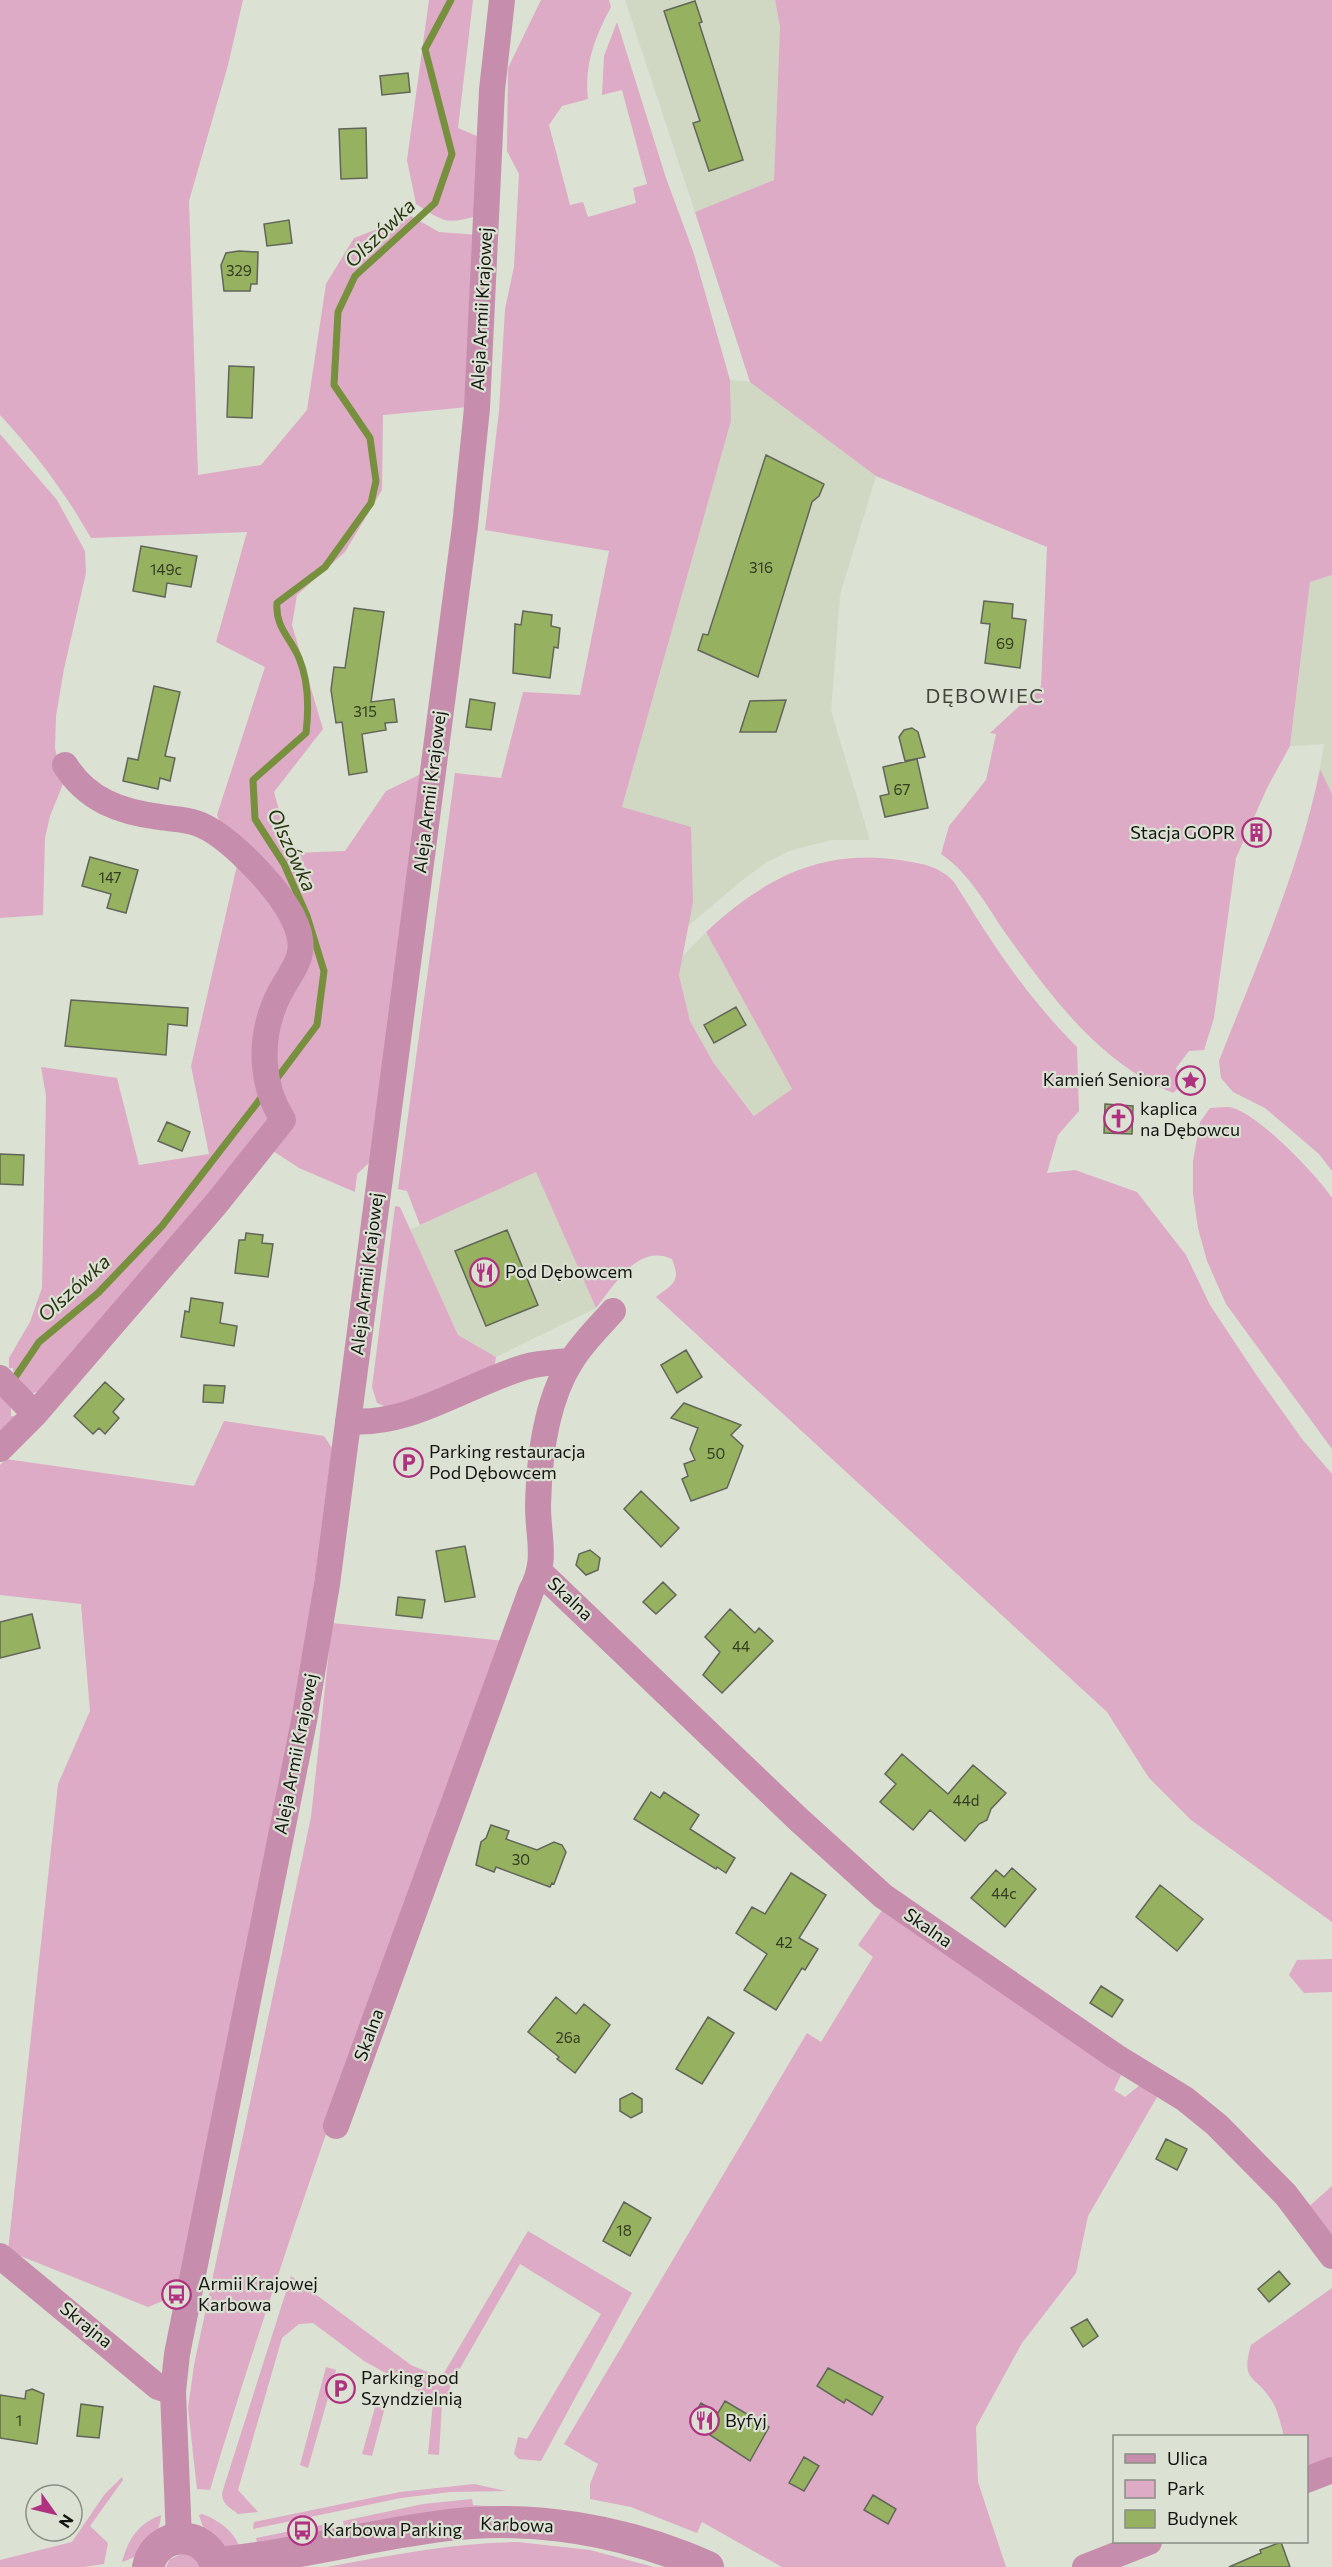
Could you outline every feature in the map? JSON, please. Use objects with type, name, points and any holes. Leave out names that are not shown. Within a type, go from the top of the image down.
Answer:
[{"type":"street","name":"Aleja Armii Krajowej","points":[[179,2538],[172,2392],[184,2314],[309,1691],[327,1584],[465,526],[477,408],[492,90],[502,0]]},
{"type":"street","points":[[0,1449],[29,1408],[216,1204],[283,1120],[273,1105],[266,1080],[267,1024],[275,1001],[298,964],[301,952],[293,917],[265,880],[209,828],[194,822],[130,813],[111,807],[75,782],[65,765]]},
{"type":"street","name":"Skalna","points":[[336,2126],[531,1591],[541,1573],[538,1507],[541,1463],[552,1406],[571,1361],[613,1311]]},
{"type":"street","points":[[348,1421],[378,1422],[400,1416],[524,1367],[571,1361]]},
{"type":"street","points":[[1,1378],[29,1408]]},
{"type":"street","name":"Skalna","points":[[541,1573],[559,1587],[798,1819],[883,1896],[1115,2056],[1185,2099],[1217,2126],[1286,2195],[1332,2256]]},
{"type":"street","name":"Skrajna","points":[[0,2256],[158,2386],[172,2392]]},
{"type":"street","points":[[1308,2479],[1332,2470]]},
{"type":"street","name":"Karbowa","points":[[216,2565],[440,2526],[499,2522],[556,2525],[615,2535],[708,2567]]},
{"type":"street","points":[[148,2567],[154,2552],[161,2545],[179,2538],[198,2541],[212,2554],[216,2565]]},
{"type":"street","points":[[1084,2567],[1144,2543]]},
{"type":"shaded area","points":[[625,0],[775,0],[780,27],[774,180],[695,212]]},
{"type":"shaded area","points":[[730,380],[750,382],[876,476],[840,595],[831,711],[870,840],[831,840],[789,851],[767,862],[740,882],[687,927],[693,902],[622,807],[731,421]]},
{"type":"shaded area","points":[[1332,575],[1332,794],[1320,769],[1324,744],[1290,746],[1310,582]]},
{"type":"shaded area","points":[[706,932],[792,1089],[755,1116],[713,1062],[690,1021],[679,975],[682,957]]},
{"type":"shaded area","points":[[536,1171],[596,1308],[496,1357],[458,1335],[410,1230]]},
{"type":"green space","points":[[0,0],[243,0],[228,65],[189,201],[198,475],[261,465],[307,410],[326,284],[354,238],[411,216],[439,232],[479,235],[468,407],[383,415],[382,490],[345,552],[297,595],[292,625],[323,729],[274,792],[291,853],[345,851],[386,791],[423,773],[372,1160],[357,1174],[355,1192],[299,1168],[267,1147],[290,1121],[269,1044],[306,953],[225,834],[217,815],[265,667],[216,642],[247,532],[91,538],[49,474],[0,415]]},
{"type":"green space","points":[[429,0],[473,0],[458,128],[479,137],[477,216],[451,221],[439,218],[416,204],[407,160]]},
{"type":"green space","points":[[541,0],[609,0],[611,7],[600,29],[589,62],[588,99],[562,106],[549,125],[570,205],[583,202],[588,217],[636,203],[633,188],[647,184],[622,90],[602,95],[604,56],[617,22],[666,178],[694,254],[730,380],[731,421],[622,807],[691,827],[693,902],[679,975],[690,1021],[713,1062],[754,1116],[792,1089],[706,932],[749,897],[795,872],[844,859],[871,857],[923,864],[948,876],[1025,988],[1077,1047],[1079,1111],[1058,1135],[1047,1173],[1075,1170],[1137,1192],[1186,1255],[1210,1305],[1255,1373],[1302,1439],[1332,1474],[1332,1922],[1191,1820],[1149,1778],[1107,1712],[656,1297],[676,1277],[672,1259],[659,1256],[638,1261],[619,1278],[596,1308],[536,1172],[420,1225],[407,1191],[398,1189],[455,773],[501,778],[523,692],[580,695],[609,551],[485,530],[499,411],[505,309],[514,267],[519,174],[507,151],[508,68]]},
{"type":"green space","points":[[775,0],[1332,0],[1332,575],[1310,582],[1290,746],[1267,788],[1236,858],[1214,1018],[1204,1050],[1189,1051],[1176,1068],[1183,1084],[1173,1093],[1146,1080],[1122,1064],[1078,1024],[1039,979],[968,879],[941,854],[949,826],[986,780],[996,734],[990,733],[1041,686],[1047,547],[876,476],[750,382],[695,212],[774,180],[780,27]]},
{"type":"green space","points":[[0,434],[57,500],[85,551],[86,573],[64,669],[56,716],[55,748],[63,784],[50,816],[45,838],[43,915],[0,918]]},
{"type":"green space","points":[[1320,769],[1332,794],[1332,1171],[1319,1154],[1265,1108],[1233,1092],[1221,1078],[1219,1061],[1289,880]]},
{"type":"green space","points":[[238,861],[278,903],[294,939],[271,997],[276,1120],[41,1391],[29,1394],[30,1390],[18,1381],[13,1368],[9,1368],[9,1358],[30,1322],[42,1288],[46,1096],[41,1067],[117,1078],[139,1165],[209,1154],[191,1066]]},
{"type":"green space","points":[[1210,1108],[1233,1108],[1258,1122],[1314,1175],[1332,1198],[1332,1449],[1226,1304],[1207,1261],[1198,1228],[1193,1193],[1193,1161],[1200,1122]]},
{"type":"green space","points":[[395,1206],[400,1207],[458,1335],[496,1357],[494,1371],[396,1411],[377,1403],[372,1387]]},
{"type":"green space","points":[[0,1393],[11,1406],[11,1416],[16,1416],[0,1440]]},
{"type":"green space","points":[[224,1421],[324,1436],[332,1448],[300,1689],[177,2295],[148,2307],[8,2251],[58,1784],[90,1711],[81,1604],[0,1595],[0,1465],[6,1459],[194,1486]]},
{"type":"green space","points":[[332,1623],[505,1641],[314,2170],[210,2490],[197,2489],[188,2408],[194,2365],[311,1817]]},
{"type":"green space","points":[[883,1909],[1122,2073],[1114,2090],[1125,2097],[1140,2085],[1157,2097],[1088,2216],[1076,2273],[1022,2343],[976,2427],[978,2482],[1006,2567],[782,2567],[702,2522],[697,2533],[631,2507],[590,2499],[590,2484],[598,2464],[564,2444],[807,2033],[821,2042],[873,1957],[858,1945]]},
{"type":"green space","points":[[1332,1959],[1332,1992],[1304,1993],[1289,1975],[1297,1960]]},
{"type":"green space","points":[[1332,2186],[1332,2246],[1305,2210]]},
{"type":"green space","points":[[528,2231],[632,2293],[541,2461],[519,2459],[514,2454],[518,2437],[527,2439],[601,2314],[520,2264],[451,2384],[446,2401],[420,2392],[364,2361],[313,2323],[299,2324],[282,2338],[238,2490],[258,2512],[238,2514],[227,2505],[222,2493],[291,2276],[411,2365],[441,2378]]},
{"type":"green space","points":[[1332,2288],[1332,2457],[1308,2466],[1308,2435],[1284,2435],[1274,2405],[1249,2373],[1247,2366],[1251,2345]]},
{"type":"green space","points":[[326,2367],[336,2370],[308,2468],[300,2465]]},
{"type":"green space","points":[[379,2393],[388,2396],[372,2456],[362,2454]]},
{"type":"green space","points":[[433,2402],[442,2403],[439,2455],[428,2454]]},
{"type":"green space","points":[[122,2477],[123,2480],[90,2526],[108,2543],[104,2564],[83,2567],[0,2567],[0,2560],[68,2543],[84,2543],[84,2524],[104,2495]]},
{"type":"green space","points":[[474,2484],[506,2491],[450,2492],[401,2498],[253,2529],[254,2522],[400,2492]]},
{"type":"green space","points":[[472,2499],[473,2505],[509,2508],[345,2531],[343,2521],[423,2504]]},
{"type":"green space","points":[[202,2514],[226,2528],[235,2538],[241,2550],[226,2549],[204,2530],[199,2515]]},
{"type":"green space","points":[[161,2515],[154,2538],[137,2555],[122,2562],[131,2539],[146,2522]]},
{"type":"green space","points":[[326,2524],[328,2535],[258,2547],[256,2538]]},
{"type":"green space","points":[[518,2542],[590,2550],[654,2567],[327,2567],[446,2547]]},
{"type":"green space","points":[[182,2554],[195,2557],[202,2567],[166,2567],[170,2559]]},
{"type":"building","points":[[695,1],[702,22],[699,23],[743,160],[709,171],[693,123],[700,121],[664,11]]},
{"type":"building","points":[[408,73],[410,92],[382,95],[380,76]]},
{"type":"building","points":[[366,128],[367,178],[341,179],[339,129]]},
{"type":"building","points":[[289,220],[292,243],[267,246],[264,224]]},
{"type":"building","points":[[258,252],[257,284],[251,284],[250,291],[224,291],[221,265],[226,253]]},
{"type":"building","points":[[229,366],[254,367],[252,418],[227,417]]},
{"type":"building","points":[[766,455],[824,484],[819,496],[812,502],[758,677],[698,650],[703,634],[708,635]]},
{"type":"building","points":[[141,546],[197,556],[191,587],[167,583],[165,597],[133,591]]},
{"type":"building","points":[[984,601],[1013,604],[1012,618],[1026,620],[1020,668],[985,663],[990,624],[981,623]]},
{"type":"building","points":[[354,608],[384,612],[371,702],[394,699],[397,722],[385,723],[386,730],[362,734],[367,772],[349,775],[342,722],[336,723],[331,690],[334,667],[345,668]]},
{"type":"building","points":[[523,611],[552,615],[551,626],[560,628],[558,648],[554,647],[550,678],[513,673],[515,624],[521,625]]},
{"type":"building","points":[[154,686],[180,692],[165,756],[175,758],[170,781],[160,778],[158,789],[123,781],[128,758],[138,760]]},
{"type":"building","points":[[470,699],[495,703],[491,730],[466,727]]},
{"type":"building","points":[[786,700],[776,732],[740,732],[750,701]]},
{"type":"building","points":[[912,728],[918,732],[925,757],[905,761],[899,737],[904,730]]},
{"type":"building","points":[[917,759],[928,808],[885,817],[880,796],[889,794],[883,767]]},
{"type":"building","points":[[90,857],[138,870],[126,913],[107,908],[111,894],[82,886]]},
{"type":"building","points":[[71,1000],[188,1008],[187,1026],[168,1024],[166,1055],[65,1046]]},
{"type":"building","points":[[736,1007],[746,1025],[714,1043],[704,1025]]},
{"type":"building","name":"kaplica na Dębowcu","points":[[1105,1104],[1133,1106],[1132,1134],[1104,1133]]},
{"type":"building","points":[[167,1122],[190,1132],[182,1151],[158,1141]]},
{"type":"building","points":[[0,1154],[24,1155],[23,1185],[0,1184]]},
{"type":"building","points":[[507,1230],[538,1305],[486,1326],[455,1251]]},
{"type":"building","points":[[246,1233],[263,1235],[262,1243],[273,1244],[268,1277],[235,1273],[239,1240],[245,1240]]},
{"type":"building","points":[[191,1298],[223,1303],[220,1323],[237,1326],[234,1346],[181,1337],[185,1311],[189,1312]]},
{"type":"building","points":[[686,1350],[702,1377],[677,1393],[661,1365]]},
{"type":"building","points":[[105,1382],[124,1399],[113,1412],[119,1418],[105,1434],[99,1428],[93,1434],[74,1416]]},
{"type":"building","points":[[204,1385],[225,1386],[223,1403],[203,1402]]},
{"type":"building","points":[[684,1403],[741,1425],[731,1435],[743,1446],[727,1488],[691,1501],[682,1479],[688,1476],[684,1464],[695,1460],[690,1449],[698,1428],[671,1418]]},
{"type":"building","points":[[641,1491],[679,1528],[661,1547],[624,1509]]},
{"type":"building","points":[[465,1546],[475,1597],[445,1602],[436,1551]]},
{"type":"building","points":[[590,1550],[600,1558],[598,1570],[586,1575],[576,1565],[579,1554]]},
{"type":"building","points":[[663,1582],[676,1595],[656,1614],[643,1602]]},
{"type":"building","points":[[398,1597],[425,1600],[422,1618],[396,1615]]},
{"type":"building","points":[[730,1609],[755,1633],[759,1628],[773,1641],[722,1693],[703,1675],[720,1652],[705,1637]]},
{"type":"building","points":[[32,1614],[40,1648],[0,1658],[0,1622]]},
{"type":"building","points":[[902,1754],[948,1794],[973,1765],[1006,1793],[991,1809],[987,1820],[979,1824],[965,1841],[930,1810],[913,1830],[880,1802],[896,1784],[885,1774]]},
{"type":"building","points":[[651,1792],[660,1798],[664,1792],[699,1815],[690,1829],[735,1858],[726,1873],[634,1819]]},
{"type":"building","points":[[491,1825],[509,1831],[506,1839],[537,1850],[554,1842],[562,1845],[566,1852],[554,1884],[552,1883],[550,1887],[496,1867],[494,1872],[476,1865],[481,1842],[486,1838]]},
{"type":"building","points":[[1012,1868],[1036,1889],[1005,1927],[971,1898],[996,1870],[1004,1877]]},
{"type":"building","points":[[791,1873],[826,1895],[799,1938],[818,1949],[805,1970],[802,1968],[776,2010],[744,1990],[767,1954],[736,1933],[752,1907],[765,1914]]},
{"type":"building","points":[[1160,1885],[1203,1919],[1177,1951],[1136,1917]]},
{"type":"building","points":[[1101,1986],[1123,2000],[1112,2017],[1090,2003]]},
{"type":"building","points":[[556,1997],[576,2014],[584,2004],[610,2025],[575,2073],[528,2032]]},
{"type":"building","points":[[708,2017],[734,2033],[702,2084],[676,2069]]},
{"type":"building","points":[[632,2093],[642,2099],[642,2112],[631,2118],[620,2111],[620,2099]]},
{"type":"building","points":[[1166,2139],[1187,2149],[1177,2170],[1156,2159]]},
{"type":"building","points":[[624,2202],[651,2218],[630,2256],[603,2241]]},
{"type":"building","points":[[1279,2271],[1290,2284],[1269,2302],[1258,2289]]},
{"type":"building","points":[[1087,2319],[1098,2336],[1083,2347],[1071,2328]]},
{"type":"building","points":[[828,2368],[883,2397],[872,2415],[846,2399],[844,2403],[817,2386]]},
{"type":"building","points":[[32,2389],[44,2394],[37,2444],[0,2438],[0,2395],[25,2399],[26,2391]]},
{"type":"building","points":[[725,2401],[769,2427],[750,2461],[690,2422],[701,2403],[718,2413]]},
{"type":"building","points":[[81,2404],[103,2407],[99,2438],[77,2436]]},
{"type":"building","points":[[804,2457],[819,2466],[804,2491],[789,2483]]},
{"type":"building","points":[[873,2495],[896,2509],[888,2524],[864,2510]]},
{"type":"building","points":[[1281,2543],[1290,2567],[1229,2567],[1261,2553],[1260,2550]]},
{"type":"waterway","name":"Olszówka","points":[[275,1081],[317,1025],[324,971],[307,916],[284,864],[255,819],[253,780],[306,733],[307,724],[305,676],[299,658],[278,619],[277,603],[325,567],[371,503],[376,481],[370,438],[334,385],[338,312],[355,276],[435,203],[452,154],[425,49],[451,0]]},
{"type":"waterway","name":"Olszówka","points":[[12,1382],[39,1342],[98,1293],[162,1226],[264,1094]]},
{"type":"place","name":"Stacja GOPR","points":[[1256,833]]},
{"type":"place","name":"Kamień Seniora","points":[[1191,1080]]},
{"type":"place","name":"kaplica na Dębowcu","points":[[1119,1119]]},
{"type":"place","name":"Pod Dębowcem","points":[[484,1272]]},
{"type":"place","name":"Parking restauracja Pod Dębowcem","points":[[408,1462]]},
{"type":"place","name":"Armii Krajowej Karbowa","points":[[177,2294]]},
{"type":"place","name":"Parking pod Szyndzielnią","points":[[340,2388]]},
{"type":"place","name":"Byfyj","points":[[704,2421]]},
{"type":"place","name":"Karbowa Parking","points":[[302,2530]]},
{"type":"district","name":"DĘBOWIEC","points":[[985,696]]}]
